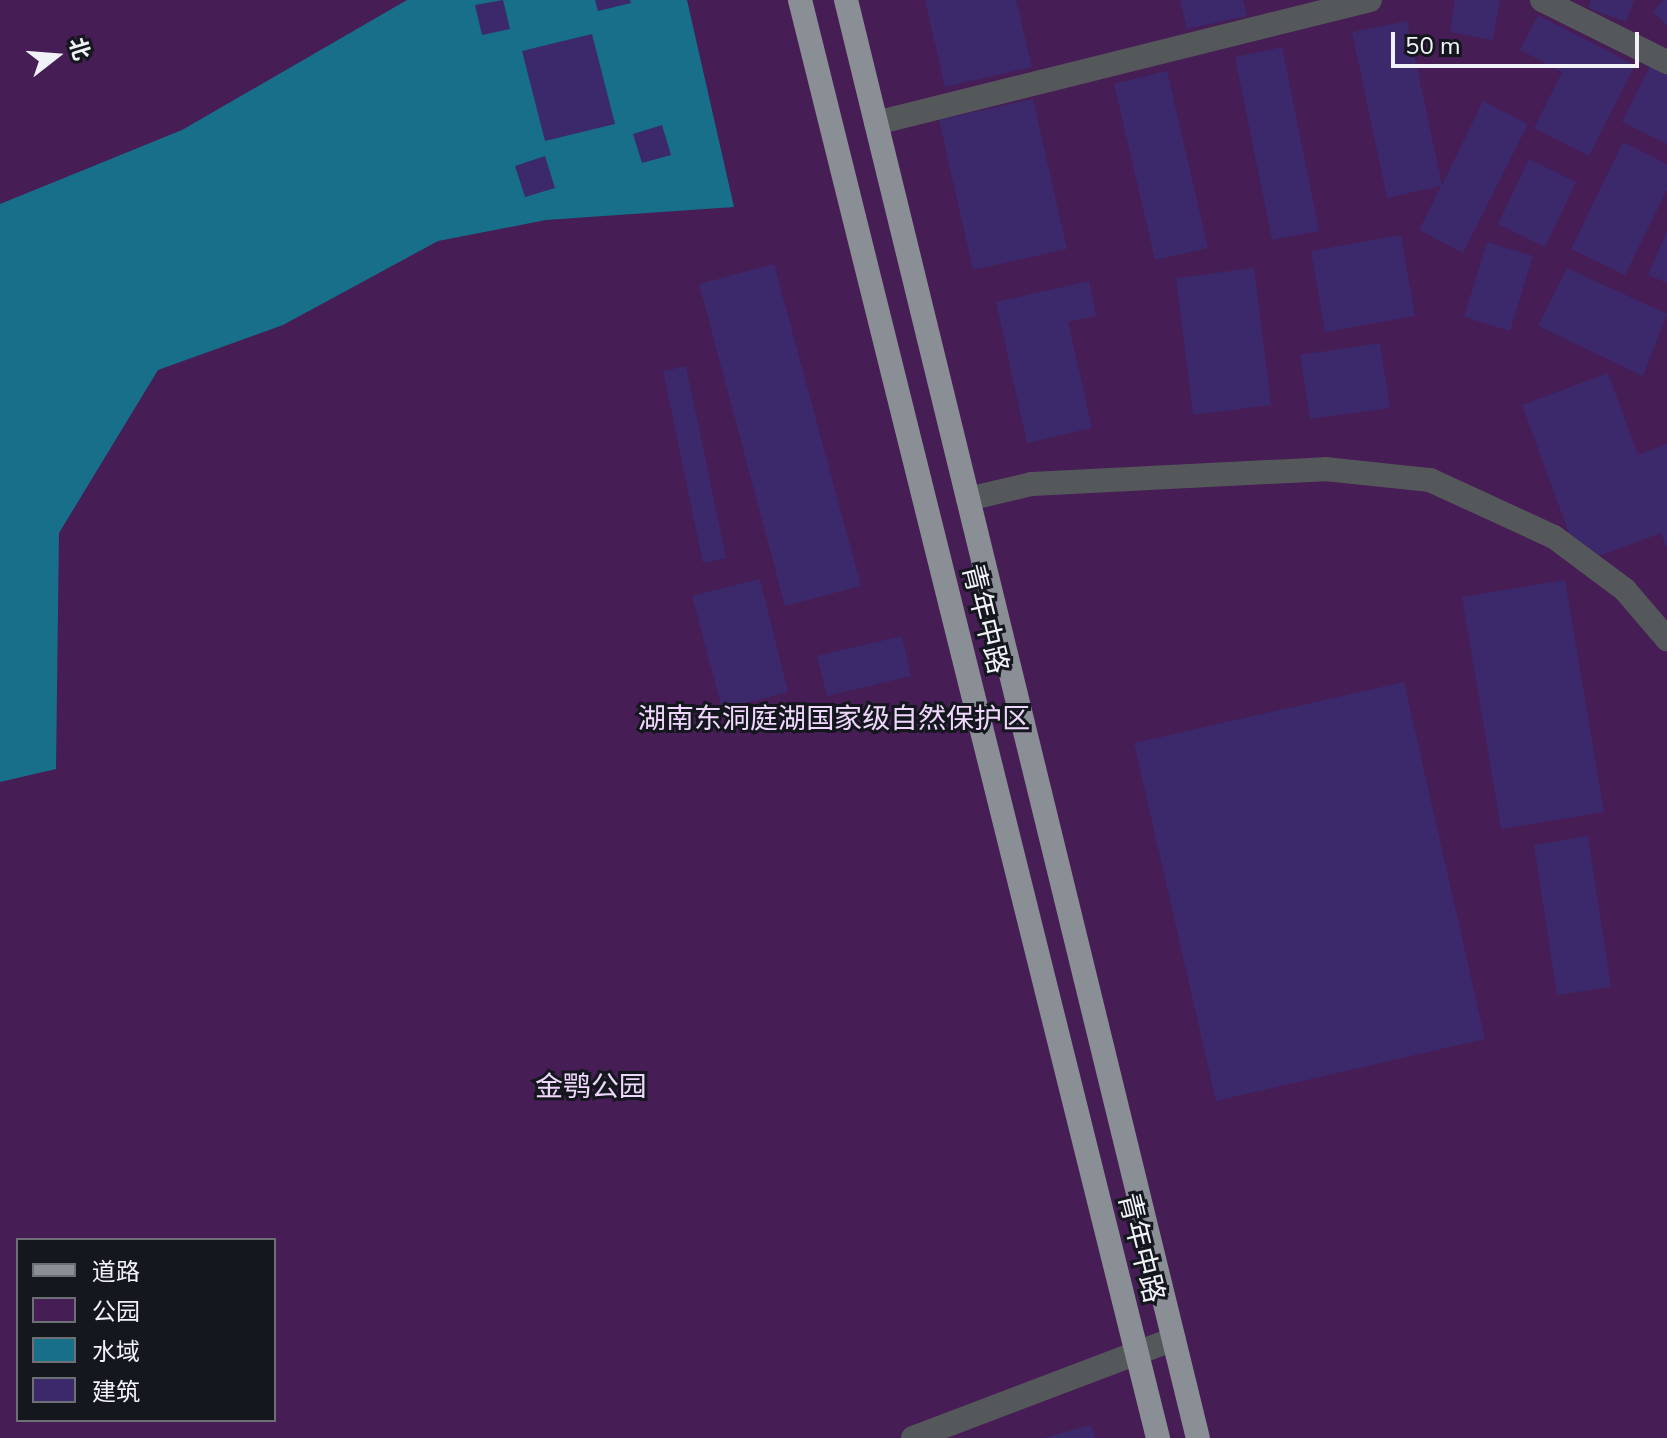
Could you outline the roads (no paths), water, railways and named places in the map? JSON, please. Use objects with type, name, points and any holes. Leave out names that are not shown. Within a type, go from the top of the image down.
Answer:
[{"type":"main road","name":"青年中路","points":[[800,0],[1158,1438]]},
{"type":"main road","name":"青年中路","points":[[846,0],[1198,1438]]},
{"type":"street","points":[[876,123],[1370,0]]},
{"type":"street","points":[[1542,0],[1667,62]]},
{"type":"street","points":[[968,499],[1032,484],[1325,469],[1430,480],[1554,537],[1625,590],[1667,639]]},
{"type":"street","points":[[913,1438],[1174,1339]]},
{"type":"water","points":[[407,0],[687,0],[734,207],[546,220],[438,241],[283,325],[158,370],[59,533],[56,769],[0,782],[0,204],[182,130]]},
{"type":"park label","name":"湖南东洞庭湖国家级自然保护区","points":[[834,719]]},
{"type":"park label","name":"金鹗公园","points":[[591,1087]]}]
